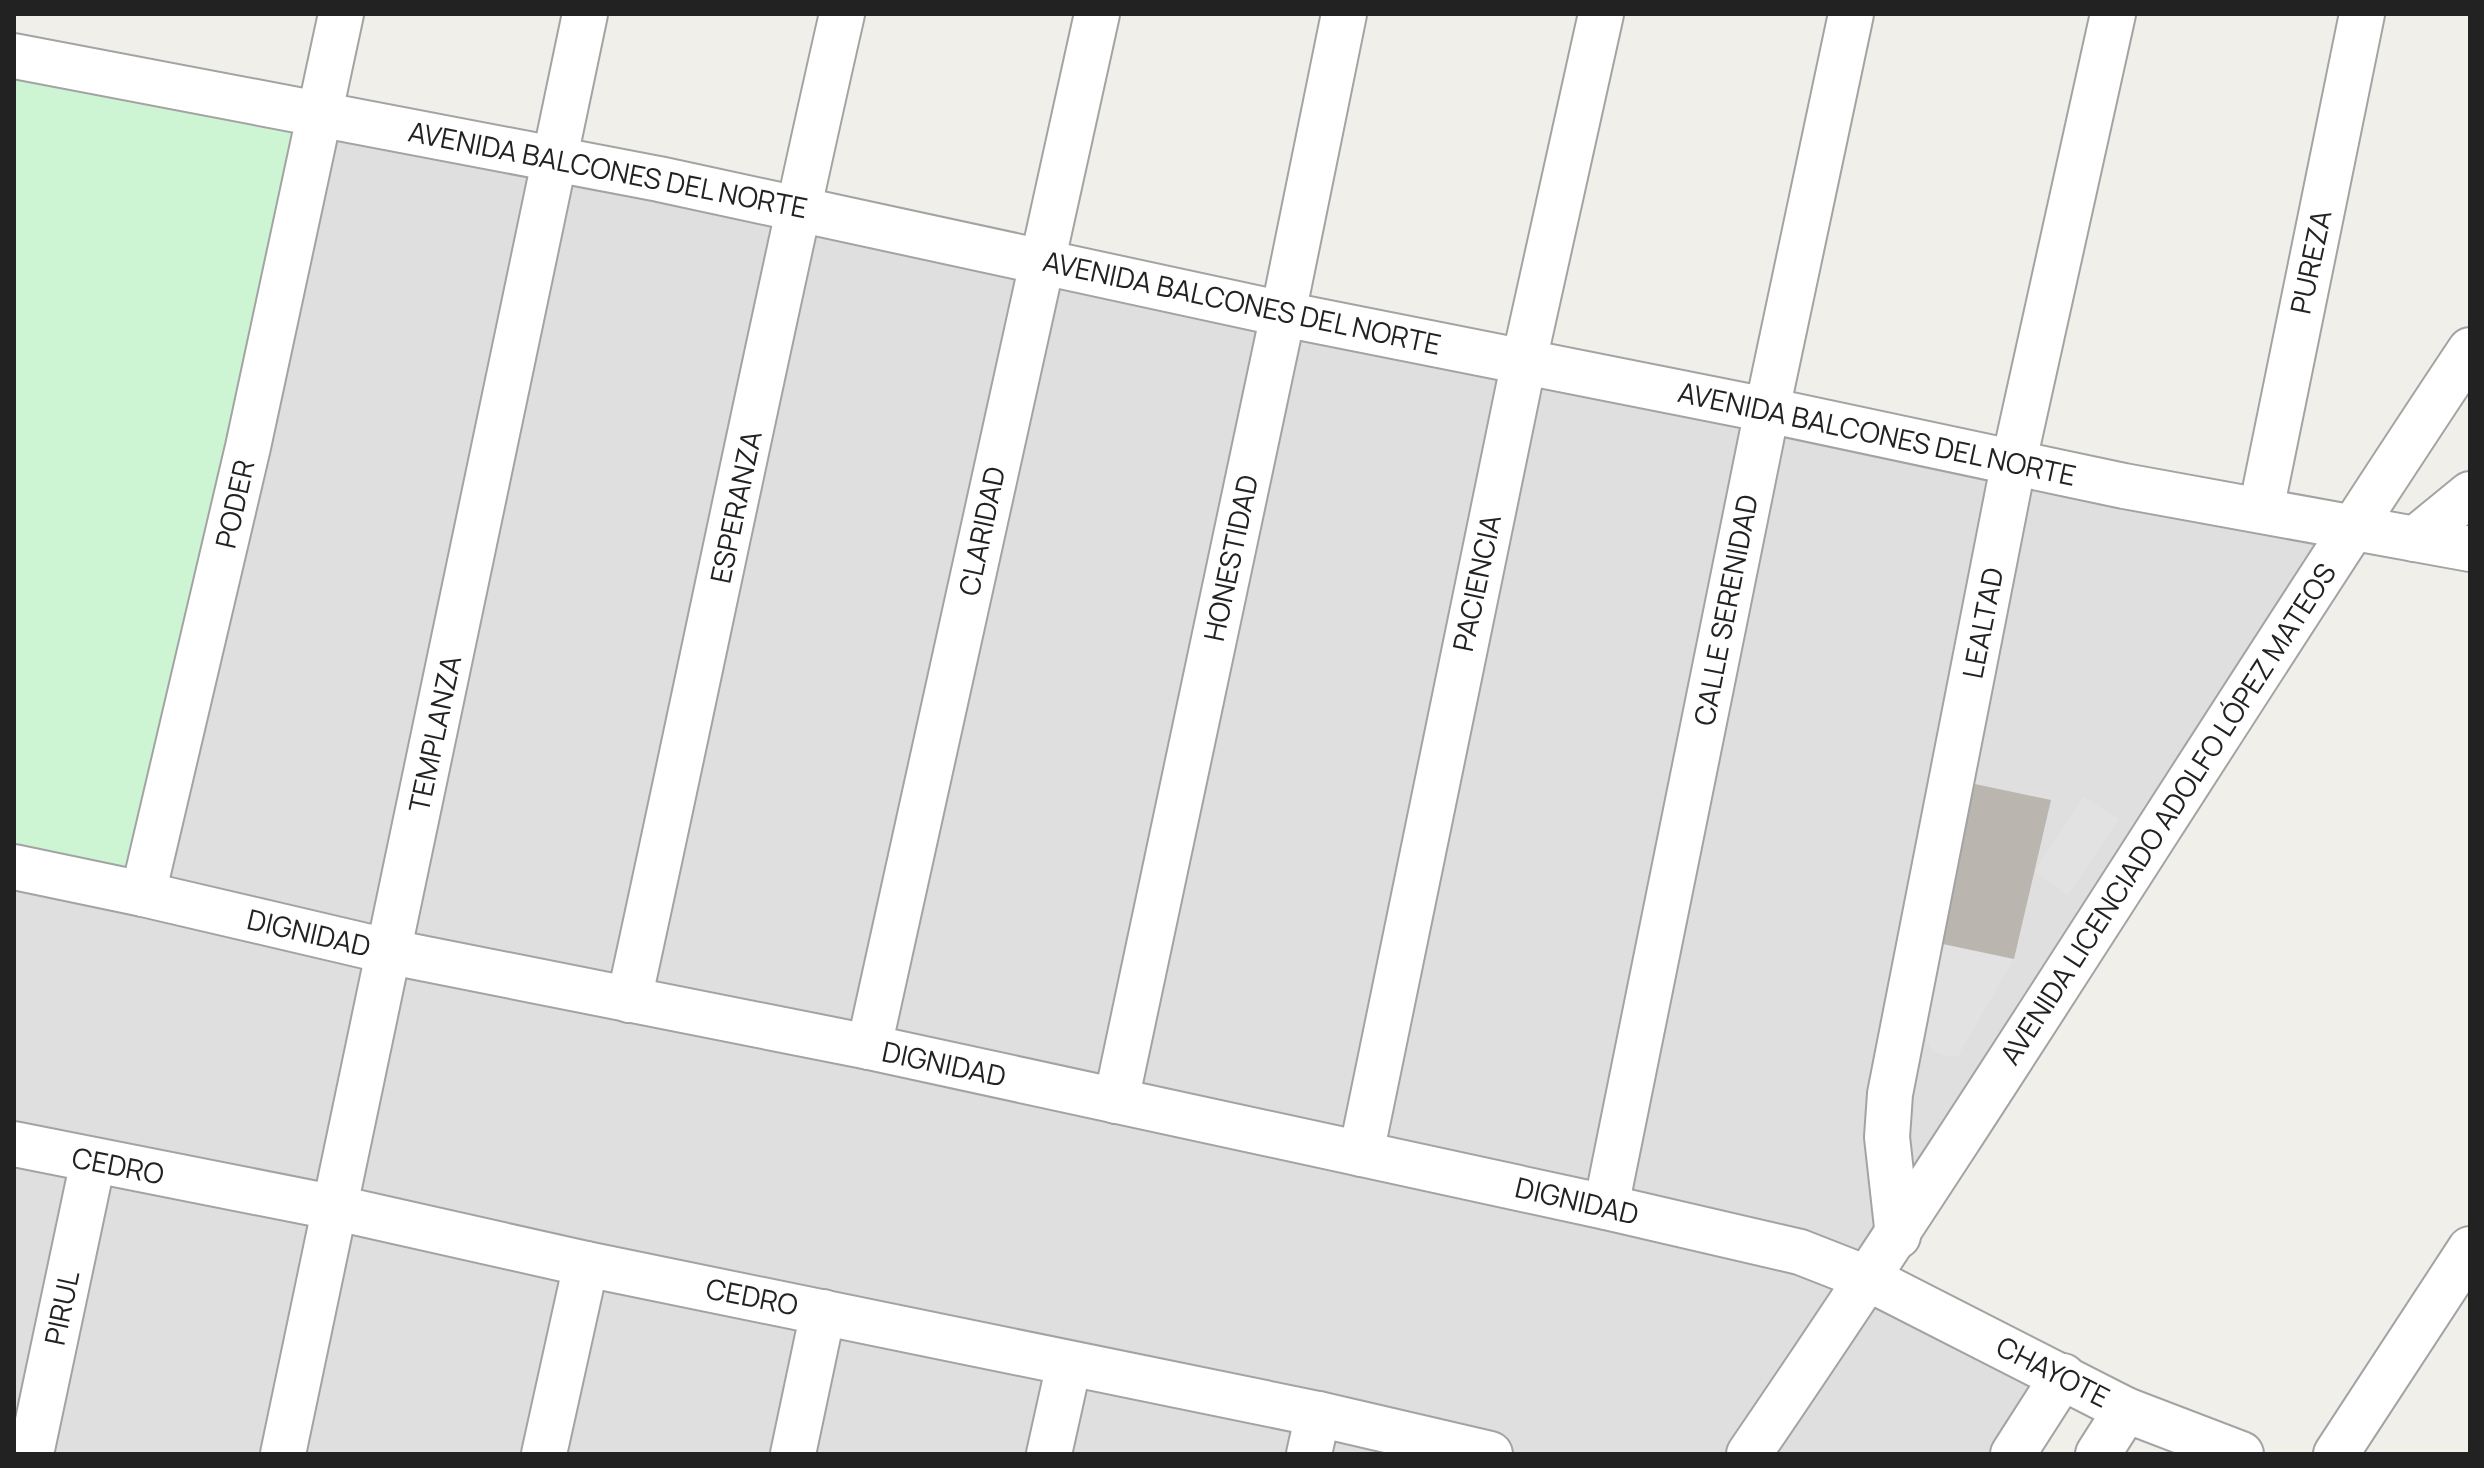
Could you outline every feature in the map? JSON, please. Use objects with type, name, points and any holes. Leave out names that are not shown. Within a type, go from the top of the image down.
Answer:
[{"type":"street","name":"PODER","points":[[143,894],[248,447],[341,14]]},
{"type":"street","name":"TEMPLANZA","points":[[283,1454],[391,952],[585,14]]},
{"type":"street","name":"ESPERANZA","points":[[629,1000],[842,14]]},
{"type":"street","name":"CLARIDAD","points":[[869,1047],[1097,14]]},
{"type":"street","name":"HONESTIDAD","points":[[1116,1101],[1344,14]]},
{"type":"street","name":"PACIENCIA","points":[[1361,1154],[1524,361],[1601,14]]},
{"type":"street","name":"CALLE SERENIDAD","points":[[1606,1207],[1767,410],[1851,14]]},
{"type":"street","name":"LEALTAD","points":[[1898,1236],[1887,1137],[1890,1094],[2014,461],[2113,14]]},
{"type":"street","name":"PUREZA","points":[[2261,510],[2362,14]]},
{"type":"street","name":"AVENIDA BALCONES DEL NORTE","points":[[14,56],[798,207],[1283,314],[1767,410],[2124,486],[2470,549]]},
{"type":"street","name":"AVENIDA LICENCIADO ADOLFO LÓPEZ MATEOS","points":[[1749,1454],[1898,1236],[2352,527],[2470,350]]},
{"type":"street","points":[[2415,539],[2470,494]]},
{"type":"street","name":"DIGNIDAD","points":[[14,867],[391,952],[869,1047],[1606,1207],[1800,1252],[1869,1279]]},
{"type":"street","name":"CEDRO","points":[[14,1144],[337,1208],[586,1264],[1069,1364],[1313,1434],[1490,1454]]},
{"type":"street","name":"PIRUL","points":[[31,1454],[93,1161]]},
{"type":"street","points":[[2336,1454],[2470,1249]]},
{"type":"street","points":[[544,1454],[586,1264]]},
{"type":"street","name":"CHAYOTE","points":[[1869,1279],[2126,1410],[2241,1454]]},
{"type":"street","points":[[793,1454],[823,1312]]},
{"type":"street","points":[[1049,1454],[1069,1364]]},
{"type":"street","points":[[2013,1454],[2063,1376]]},
{"type":"street","points":[[2098,1454],[2126,1410]]},
{"type":"shaded area","points":[[14,44],[2354,518],[1880,1305],[2037,1385],[1993,1454],[14,1454]]},
{"type":"shaded area","points":[[2083,797],[2119,819],[2068,895],[2034,872]]},
{"type":"shaded area","points":[[1938,943],[2014,959],[1958,1056],[1945,1056],[1932,1050],[1921,1034]]},
{"type":"green space","points":[[14,69],[300,122],[133,871],[14,846]]},
{"type":"building","points":[[1975,784],[2051,800],[2014,959],[1938,943]]}]
